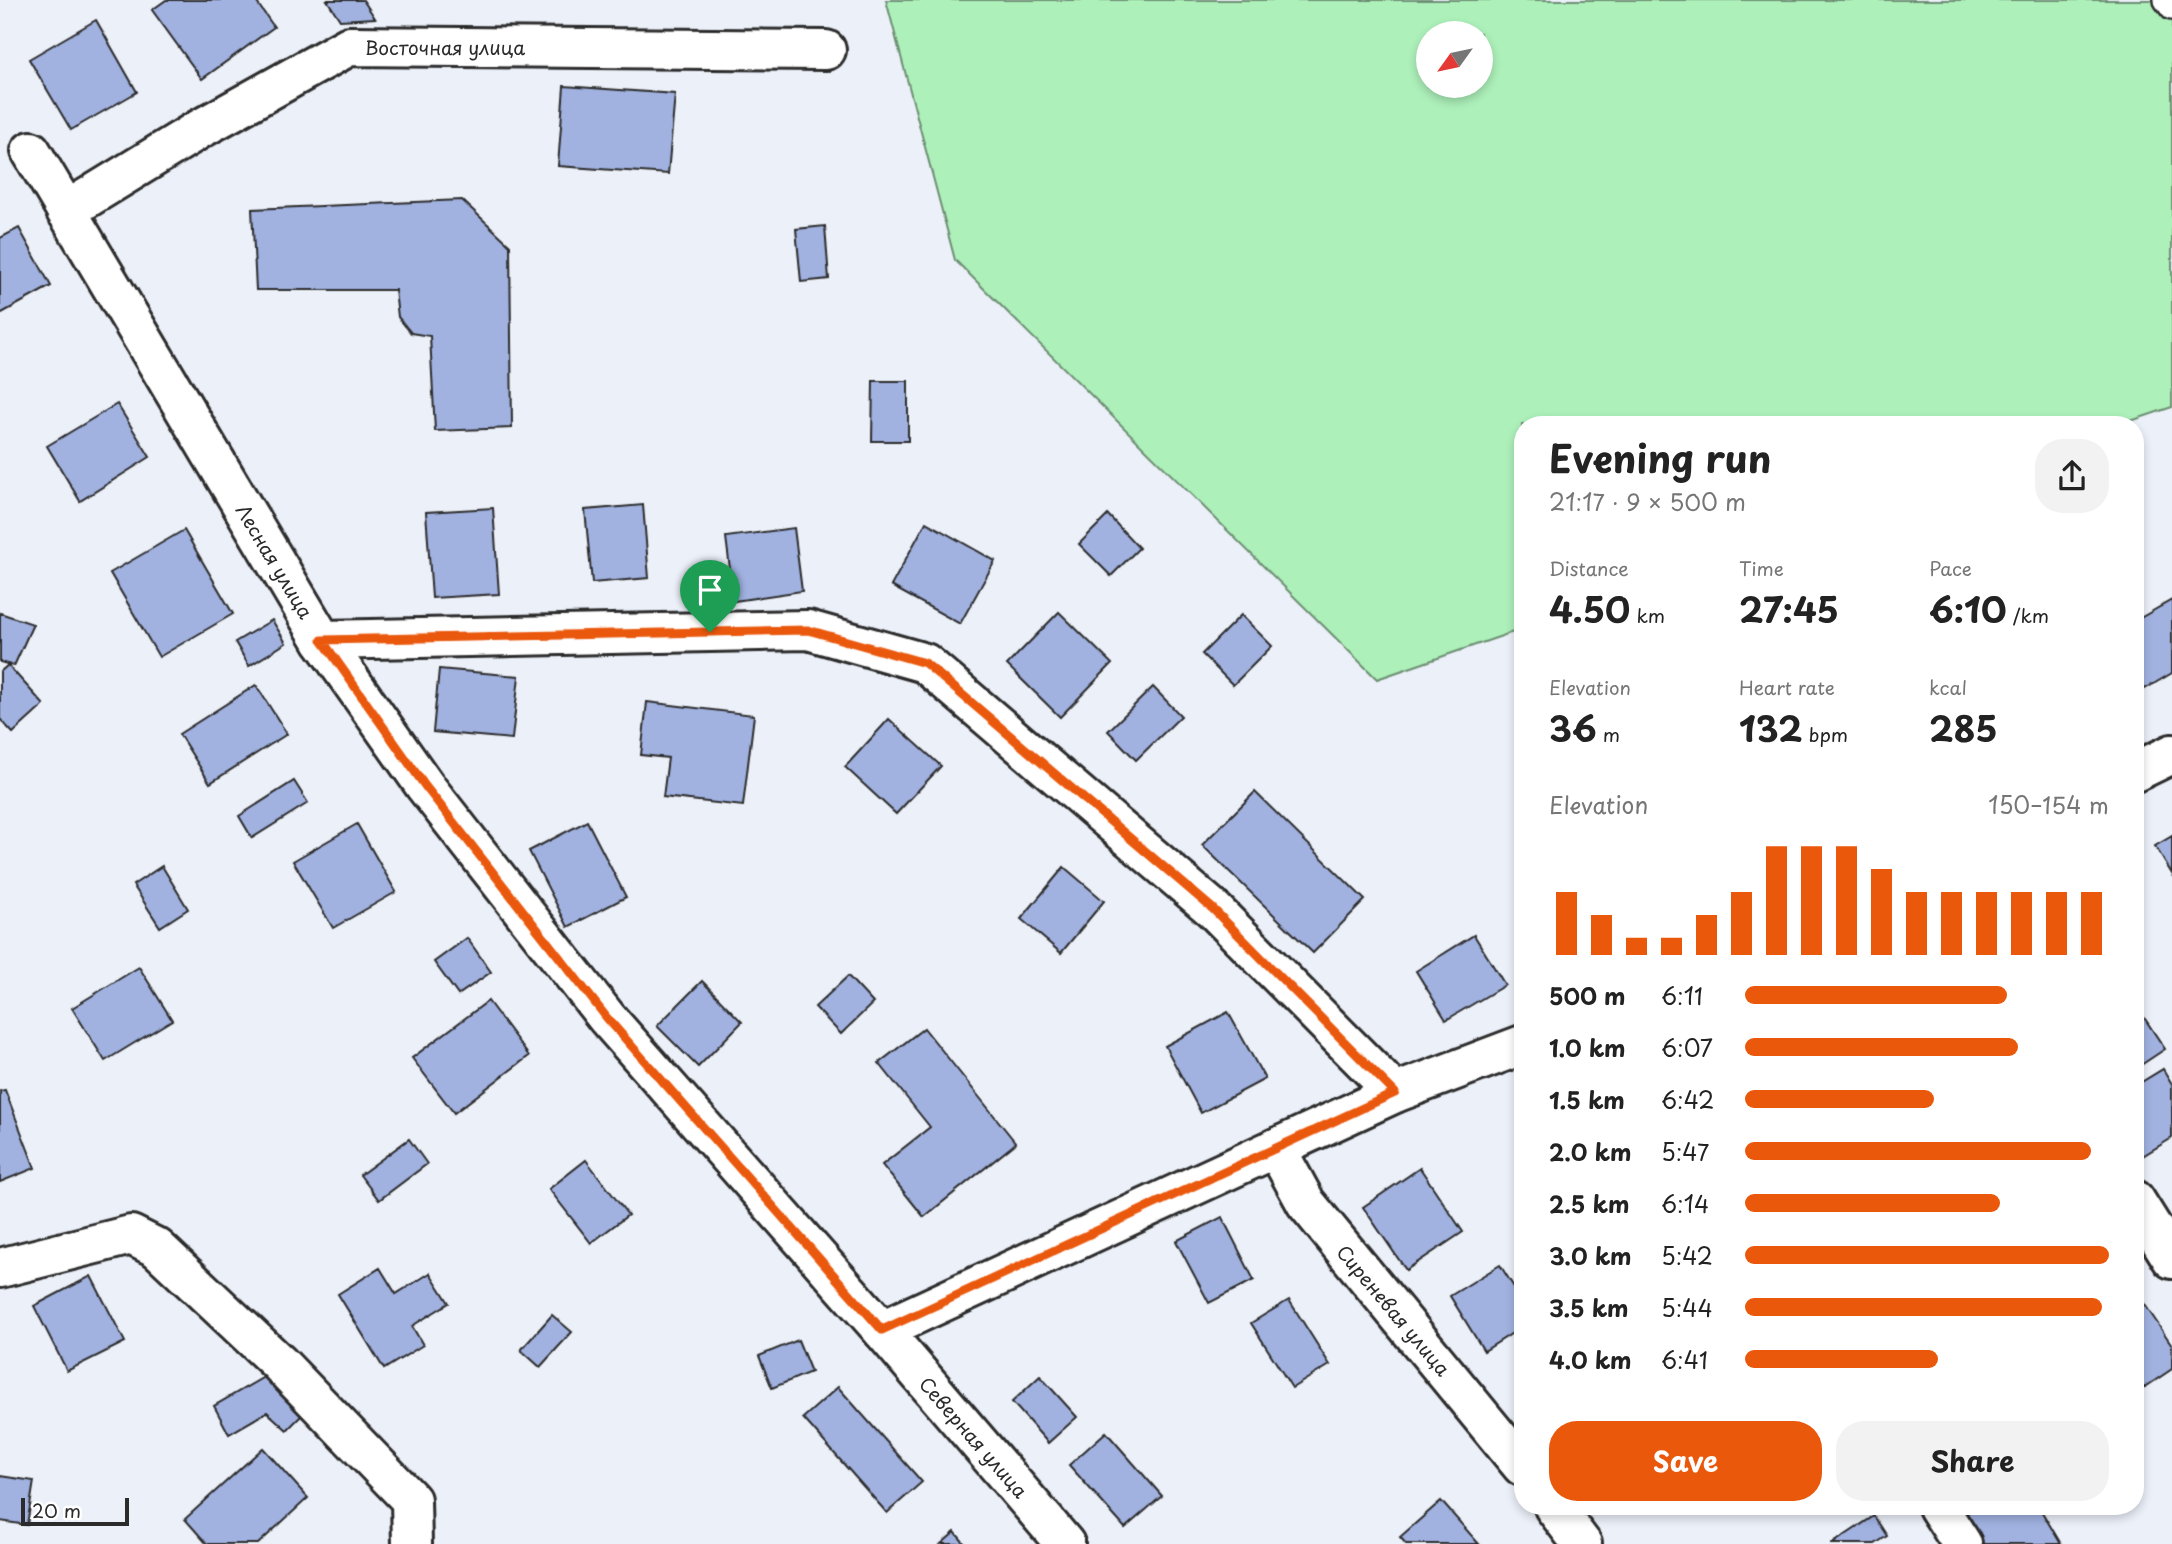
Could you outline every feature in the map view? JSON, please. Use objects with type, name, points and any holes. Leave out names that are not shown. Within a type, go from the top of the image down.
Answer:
[{"type":"street","name":"Восточная улица","points":[[66,211],[198,130],[349,46],[826,50]]},
{"type":"street","name":"Лесная улица","points":[[31,151],[322,640],[425,786],[607,1018],[882,1330]]},
{"type":"street","points":[[322,640],[808,630],[925,663],[1213,909],[1395,1093]]},
{"type":"street","points":[[2144,768],[2172,754]]},
{"type":"street","points":[[882,1330],[1395,1093],[1514,1048]]},
{"type":"street","name":"Сиреневая улица","points":[[1276,1149],[1306,1203],[1514,1456]]},
{"type":"street","points":[[2144,1214],[2172,1259]]},
{"type":"street","points":[[0,1268],[131,1235],[157,1248],[279,1363],[411,1500],[412,1544]]},
{"type":"street","name":"Северная улица","points":[[882,1330],[1065,1544]]},
{"type":"street","points":[[1560,1515],[1582,1544]]},
{"type":"street","points":[[1943,1515],[1962,1544]]},
{"type":"lane","points":[[2166,0],[2172,8]]},
{"type":"green space","points":[[886,0],[2172,0],[2172,407],[2144,417],[1514,416],[1514,632],[1377,679],[955,260]]},
{"type":"building","points":[[166,0],[255,0],[274,27],[202,79],[152,10]]},
{"type":"building","points":[[327,0],[363,0],[375,18],[340,20]]},
{"type":"building","points":[[96,20],[137,92],[71,130],[29,59]]},
{"type":"building","points":[[564,86],[675,94],[668,174],[558,166]]},
{"type":"building","points":[[462,200],[510,245],[512,428],[435,431],[430,336],[411,333],[398,317],[395,290],[256,290],[252,209]]},
{"type":"building","points":[[825,226],[829,279],[801,282],[796,229]]},
{"type":"building","points":[[19,228],[51,286],[0,314],[0,238]]},
{"type":"building","points":[[873,381],[908,381],[908,441],[872,441]]},
{"type":"building","points":[[117,404],[150,457],[80,501],[47,446]]},
{"type":"building","points":[[643,505],[649,578],[592,583],[585,510]]},
{"type":"building","points":[[493,508],[499,594],[432,598],[426,512]]},
{"type":"building","points":[[1108,515],[1139,548],[1111,576],[1079,544]]},
{"type":"building","points":[[926,522],[995,561],[960,624],[891,586]]},
{"type":"building","points":[[794,528],[802,591],[734,601],[726,537]]},
{"type":"building","points":[[184,530],[233,614],[159,657],[110,573]]},
{"type":"building","points":[[2172,600],[2172,673],[2145,689],[2144,687],[2144,616]]},
{"type":"building","points":[[1059,612],[1112,664],[1060,717],[1007,665]]},
{"type":"building","points":[[0,613],[33,624],[14,666],[0,662]]},
{"type":"building","points":[[1241,615],[1272,646],[1233,685],[1202,654]]},
{"type":"building","points":[[272,620],[286,643],[249,666],[235,642]]},
{"type":"building","points":[[8,665],[44,705],[13,733],[0,719],[0,672]]},
{"type":"building","points":[[439,669],[519,676],[512,739],[433,732]]},
{"type":"building","points":[[256,685],[287,734],[210,783],[179,734]]},
{"type":"building","points":[[1153,687],[1181,716],[1136,760],[1108,731]]},
{"type":"building","points":[[647,702],[754,715],[743,806],[663,797],[668,758],[641,755]]},
{"type":"building","points":[[889,719],[941,766],[896,814],[845,767]]},
{"type":"building","points":[[294,781],[308,803],[252,838],[239,816]]},
{"type":"building","points":[[1255,792],[1365,900],[1313,953],[1202,845]]},
{"type":"building","points":[[587,821],[626,897],[568,927],[529,851]]},
{"type":"building","points":[[357,824],[396,892],[333,928],[293,861]]},
{"type":"building","points":[[2172,836],[2172,874],[2155,846]]},
{"type":"building","points":[[162,866],[188,909],[160,927],[133,885]]},
{"type":"building","points":[[1064,867],[1104,901],[1061,953],[1021,919]]},
{"type":"building","points":[[1474,935],[1505,985],[1446,1020],[1416,971]]},
{"type":"building","points":[[467,938],[491,972],[458,995],[434,962]]},
{"type":"building","points":[[139,967],[172,1020],[105,1061],[72,1008]]},
{"type":"building","points":[[848,976],[873,1003],[841,1034],[815,1007]]},
{"type":"building","points":[[702,981],[742,1022],[698,1067],[657,1026]]},
{"type":"building","points":[[488,1001],[529,1056],[454,1113],[412,1058]]},
{"type":"building","points":[[1228,1012],[1265,1079],[1201,1113],[1165,1046]]},
{"type":"building","points":[[2144,1018],[2165,1049],[2144,1063]]},
{"type":"building","points":[[924,1028],[1016,1143],[924,1217],[882,1165],[930,1127],[879,1063]]},
{"type":"building","points":[[2163,1069],[2172,1084],[2172,1138],[2144,1155],[2144,1081]]},
{"type":"building","points":[[5,1090],[35,1168],[0,1182],[0,1091]]},
{"type":"building","points":[[409,1139],[427,1164],[379,1200],[360,1175]]},
{"type":"building","points":[[586,1160],[628,1215],[591,1243],[549,1189]]},
{"type":"building","points":[[1420,1168],[1463,1232],[1406,1270],[1363,1207]]},
{"type":"building","points":[[1222,1217],[1254,1280],[1209,1303],[1176,1241]]},
{"type":"building","points":[[1500,1265],[1514,1287],[1514,1332],[1484,1351],[1450,1296]]},
{"type":"building","points":[[380,1268],[396,1294],[430,1273],[449,1303],[412,1326],[423,1345],[384,1369],[338,1294]]},
{"type":"building","points":[[91,1276],[125,1342],[67,1371],[34,1306]]},
{"type":"building","points":[[1289,1300],[1330,1365],[1292,1388],[1251,1323]]},
{"type":"building","points":[[2144,1303],[2172,1345],[2172,1369],[2144,1388]]},
{"type":"building","points":[[552,1315],[572,1332],[540,1367],[521,1350]]},
{"type":"building","points":[[798,1340],[811,1372],[772,1388],[759,1356]]},
{"type":"building","points":[[269,1374],[304,1413],[287,1430],[267,1412],[229,1434],[214,1406]]},
{"type":"building","points":[[1040,1376],[1077,1417],[1048,1443],[1012,1402]]},
{"type":"building","points":[[838,1387],[922,1482],[887,1513],[803,1418]]},
{"type":"building","points":[[1106,1432],[1162,1496],[1125,1528],[1069,1465]]},
{"type":"building","points":[[263,1448],[308,1498],[258,1544],[207,1544],[185,1519]]},
{"type":"building","points":[[0,1476],[34,1481],[27,1525],[0,1521]]},
{"type":"building","points":[[1441,1501],[1479,1544],[1406,1544],[1400,1537]]},
{"type":"building","points":[[1966,1515],[2044,1515],[2061,1544],[1983,1544]]},
{"type":"building","points":[[1874,1516],[1887,1536],[1875,1544],[1832,1544]]},
{"type":"building","points":[[955,1532],[965,1544],[941,1544]]},
{"type":"route","points":[[808,630],[925,663],[1213,909],[1395,1093],[882,1330],[607,1018],[425,786],[322,640],[710,632],[808,630]]}]
